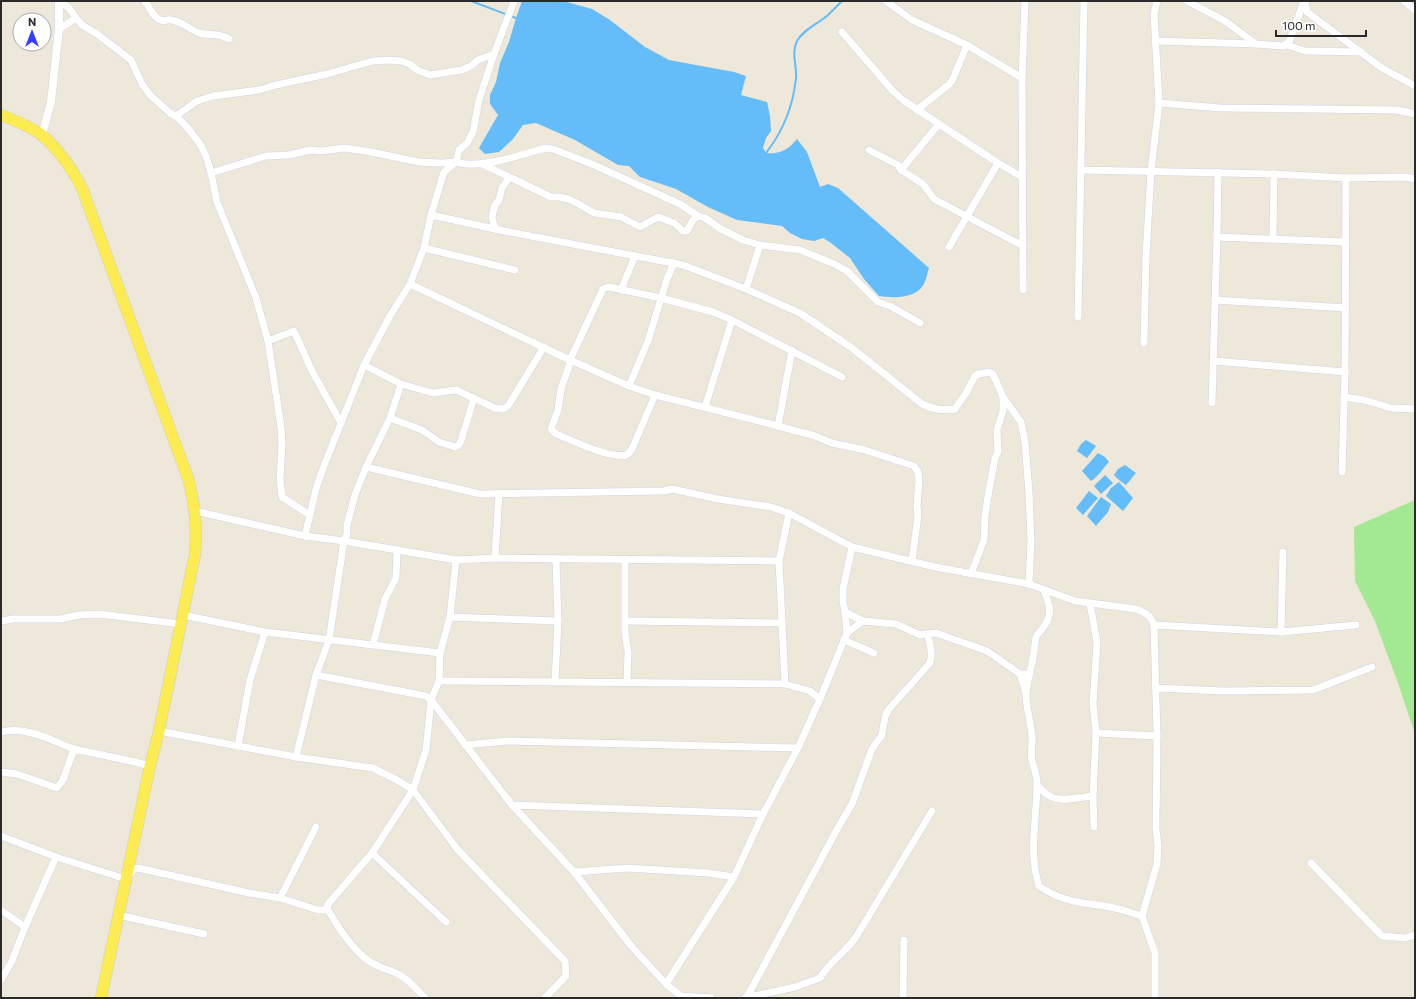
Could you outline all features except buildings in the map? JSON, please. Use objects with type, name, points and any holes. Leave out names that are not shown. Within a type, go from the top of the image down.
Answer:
[{"type":"main road","points":[[1,115],[16,120],[42,135],[59,153],[74,173],[89,204],[122,301],[189,480],[195,510],[197,532],[195,554],[159,731],[150,766],[101,998]]},
{"type":"street","points":[[144,1],[157,18],[163,21],[172,20],[201,33],[217,34],[229,39]]},
{"type":"street","points":[[305,536],[322,471],[364,365],[390,316],[410,284],[424,248],[444,172],[456,162],[459,150],[474,132],[479,100],[514,1]]},
{"type":"street","points":[[886,1],[912,20],[967,45],[1022,78]]},
{"type":"street","points":[[1023,290],[1022,78],[1025,1]]},
{"type":"street","points":[[1078,317],[1084,1]]},
{"type":"street","points":[[1144,343],[1146,256],[1151,171],[1159,103],[1154,14],[1157,1]]},
{"type":"street","points":[[1187,1],[1225,21],[1256,44]]},
{"type":"street","points":[[1404,1],[1415,10]]},
{"type":"street","points":[[62,2],[69,8],[82,25],[108,42],[131,60],[142,84],[150,95],[188,127],[200,144],[211,173],[217,202],[256,298],[268,341],[281,428],[282,443],[280,480],[282,497],[310,515]]},
{"type":"street","points":[[42,135],[51,102],[62,2]]},
{"type":"street","points":[[1287,45],[1304,4]]},
{"type":"street","points":[[1304,4],[1307,12],[1382,68],[1415,86]]},
{"type":"street","points":[[59,28],[76,18]]},
{"type":"street","points":[[842,32],[892,90],[903,100],[998,163],[1022,177]]},
{"type":"street","points":[[1156,41],[1287,45],[1305,51],[1361,52]]},
{"type":"street","points":[[918,110],[952,81],[967,45]]},
{"type":"street","points":[[176,116],[198,101],[213,96],[259,90],[327,74],[373,61],[401,61],[410,64],[417,70],[430,75],[462,70],[472,66],[478,60],[494,54]]},
{"type":"street","points":[[1159,103],[1202,108],[1397,110],[1415,114]]},
{"type":"street","points":[[901,170],[939,124]]},
{"type":"street","points":[[211,173],[266,156],[289,155],[310,150],[321,151],[344,148],[419,162],[482,164],[546,148],[553,149],[594,165],[680,204],[698,216],[705,218],[721,229],[742,240],[760,245],[800,250],[832,262],[847,271],[878,302],[890,306],[920,323]]},
{"type":"street","points":[[869,150],[898,166],[901,170],[923,184],[934,199],[1023,246]]},
{"type":"street","points":[[949,247],[998,163]]},
{"type":"street","points":[[482,164],[551,197],[568,199],[594,213],[621,217],[640,227],[658,217],[674,222],[683,231],[687,231],[693,220],[698,216]]},
{"type":"street","points":[[1081,170],[1218,172],[1346,178],[1393,177],[1415,179]]},
{"type":"street","points":[[1212,403],[1218,172]]},
{"type":"street","points":[[1273,238],[1274,174]]},
{"type":"street","points":[[495,229],[492,217],[494,205],[499,200],[502,188],[509,178]]},
{"type":"street","points":[[1342,472],[1346,308],[1346,178]]},
{"type":"street","points":[[432,214],[495,229],[683,265],[746,289],[800,313],[852,348],[922,404],[929,407],[947,410],[955,409],[975,376],[989,372],[993,374],[1003,397],[1021,422],[1025,442],[1031,541],[1029,584]]},
{"type":"street","points":[[1217,237],[1346,242]]},
{"type":"street","points":[[746,289],[760,245]]},
{"type":"street","points":[[424,248],[514,270]]},
{"type":"street","points":[[621,290],[635,256]]},
{"type":"street","points":[[629,386],[648,341],[666,279],[674,263]]},
{"type":"street","points":[[410,284],[570,360],[655,396],[706,407],[778,426],[815,436],[832,443],[865,450],[914,466],[918,472],[919,480],[917,506],[918,515],[912,561]]},
{"type":"street","points":[[655,396],[632,449],[629,454],[626,455],[618,456],[607,454],[556,434],[551,429],[558,410],[561,389],[570,360],[604,289],[609,287],[661,298],[713,312],[792,350],[842,377]]},
{"type":"street","points":[[1215,300],[1346,308]]},
{"type":"street","points":[[706,407],[732,320]]},
{"type":"street","points":[[268,341],[294,331],[312,371],[341,423]]},
{"type":"street","points":[[364,365],[401,384],[433,393],[456,390],[495,408],[504,409],[508,406],[544,347]]},
{"type":"street","points":[[778,426],[792,350]]},
{"type":"street","points":[[1214,361],[1345,372]]},
{"type":"street","points":[[296,757],[316,675],[329,640],[344,541],[347,534],[347,525],[355,495],[366,467],[390,418],[401,384]]},
{"type":"street","points":[[971,574],[984,540],[988,496],[995,458],[998,452],[997,430],[1003,411],[1003,397]]},
{"type":"street","points":[[390,418],[422,430],[439,442],[455,447],[459,444],[474,398]]},
{"type":"street","points":[[1344,398],[1364,400],[1390,408],[1415,409]]},
{"type":"street","points":[[366,467],[480,494],[664,491],[672,489],[718,499],[771,507],[789,513],[852,546],[935,567],[1029,584],[1044,591],[1075,601],[1136,610],[1145,613],[1150,617],[1154,626],[1157,736],[1157,864],[1142,916],[1155,953],[1155,998]]},
{"type":"street","points":[[495,558],[499,493]]},
{"type":"street","points":[[195,510],[305,536],[456,560],[495,558],[556,560],[625,559],[779,561]]},
{"type":"street","points":[[785,684],[779,561],[789,513]]},
{"type":"street","points":[[666,984],[734,877],[763,814],[798,748],[820,699],[845,636],[843,589],[852,546]]},
{"type":"street","points":[[373,645],[385,599],[396,578],[397,550]]},
{"type":"street","points":[[1281,632],[1283,552]]},
{"type":"street","points":[[625,559],[625,633],[628,652],[627,683]]},
{"type":"street","points":[[1,836],[56,857],[126,879],[134,869],[138,868],[249,893],[280,898],[318,910],[324,910],[372,853],[413,790],[426,750],[431,700],[439,681],[440,653],[450,617],[456,560]]},
{"type":"street","points":[[555,682],[558,621],[556,560]]},
{"type":"street","points":[[1026,694],[1036,635],[1045,625],[1050,614],[1050,605],[1044,591]]},
{"type":"street","points":[[1090,604],[1097,642],[1093,704],[1096,733],[1093,796],[1094,827]]},
{"type":"street","points":[[845,612],[863,621],[896,624],[920,635],[936,633],[987,651],[1020,674],[1030,674]]},
{"type":"street","points":[[1,621],[13,619],[61,620],[99,614],[182,620],[265,632],[440,653]]},
{"type":"street","points":[[450,617],[558,621]]},
{"type":"street","points":[[626,621],[782,623]]},
{"type":"street","points":[[845,636],[863,621]]},
{"type":"street","points":[[1154,626],[1281,632],[1356,625]]},
{"type":"street","points":[[238,746],[250,680],[265,632]]},
{"type":"street","points":[[746,998],[852,804],[865,770],[868,756],[882,735],[885,717],[888,710],[930,663],[932,657],[927,634]]},
{"type":"street","points":[[845,636],[874,654]]},
{"type":"street","points":[[1156,688],[1221,691],[1312,690],[1372,667]]},
{"type":"street","points":[[1020,674],[1026,694],[1032,737],[1032,761],[1036,772],[1037,785],[1033,841],[1034,868],[1039,886],[1059,898],[1075,903],[1119,909],[1142,916]]},
{"type":"street","points":[[316,675],[426,696],[431,700],[512,805],[574,872],[632,948],[666,984],[675,996],[711,998]]},
{"type":"street","points":[[439,681],[785,684],[810,692],[820,699]]},
{"type":"street","points":[[1,732],[12,730],[30,731],[74,749],[150,766]]},
{"type":"street","points":[[159,731],[296,757],[373,768],[413,790],[458,850],[565,961],[566,976],[545,998]]},
{"type":"street","points":[[1096,733],[1157,736]]},
{"type":"street","points":[[465,745],[508,741],[798,748]]},
{"type":"street","points":[[1,772],[17,774],[57,788],[63,780],[74,749]]},
{"type":"street","points":[[1037,785],[1046,794],[1059,800],[1093,796]]},
{"type":"street","points":[[512,805],[763,814]]},
{"type":"street","points":[[746,998],[795,986],[820,978],[824,971],[852,944],[932,811]]},
{"type":"street","points":[[280,898],[316,827]]},
{"type":"street","points":[[372,853],[446,922]]},
{"type":"street","points":[[1,980],[12,960],[56,857]]},
{"type":"street","points":[[1311,863],[1382,936],[1405,938],[1415,935]]},
{"type":"street","points":[[574,872],[627,868],[708,873],[734,877]]},
{"type":"street","points":[[327,908],[344,936],[358,952],[384,970],[401,975],[425,998]]},
{"type":"street","points":[[1,910],[25,927]]},
{"type":"street","points":[[118,916],[204,934]]},
{"type":"street","points":[[903,998],[904,940]]},
{"type":"green space","points":[[1415,500],[1415,734],[1375,621],[1355,581],[1354,527]]},
{"type":"water","points":[[522,1],[563,1],[592,9],[610,20],[645,47],[669,60],[734,72],[746,76],[741,95],[767,102],[771,131],[766,138],[763,148],[766,153],[779,152],[791,146],[797,139],[807,152],[820,187],[828,184],[838,188],[929,268],[922,287],[918,291],[908,296],[879,296],[864,279],[850,258],[823,238],[814,241],[802,239],[790,233],[782,226],[737,220],[708,207],[676,189],[640,177],[629,166],[618,165],[575,140],[536,123],[523,125],[513,139],[499,152],[485,154],[479,148],[498,115],[490,104],[490,95],[496,82],[500,63],[509,42]]},
{"type":"water","points":[[1086,440],[1096,446],[1087,458],[1077,451],[1081,444]]},
{"type":"water","points":[[1098,453],[1105,457],[1109,462],[1091,481],[1082,471]]},
{"type":"water","points":[[1125,465],[1136,473],[1126,485],[1114,475],[1118,469]]},
{"type":"water","points":[[1105,475],[1113,483],[1101,494],[1094,486]]},
{"type":"water","points":[[1119,482],[1133,498],[1123,511],[1106,496],[1111,488]]},
{"type":"water","points":[[1089,491],[1098,498],[1083,515],[1076,508]]},
{"type":"water","points":[[1101,497],[1111,504],[1108,512],[1096,526],[1087,516]]},
{"type":"waterway","points":[[471,1],[516,18]]},
{"type":"waterway","points":[[766,153],[783,127],[793,99],[796,78],[794,54],[795,45],[800,37],[810,27],[827,16],[842,1]]}]
